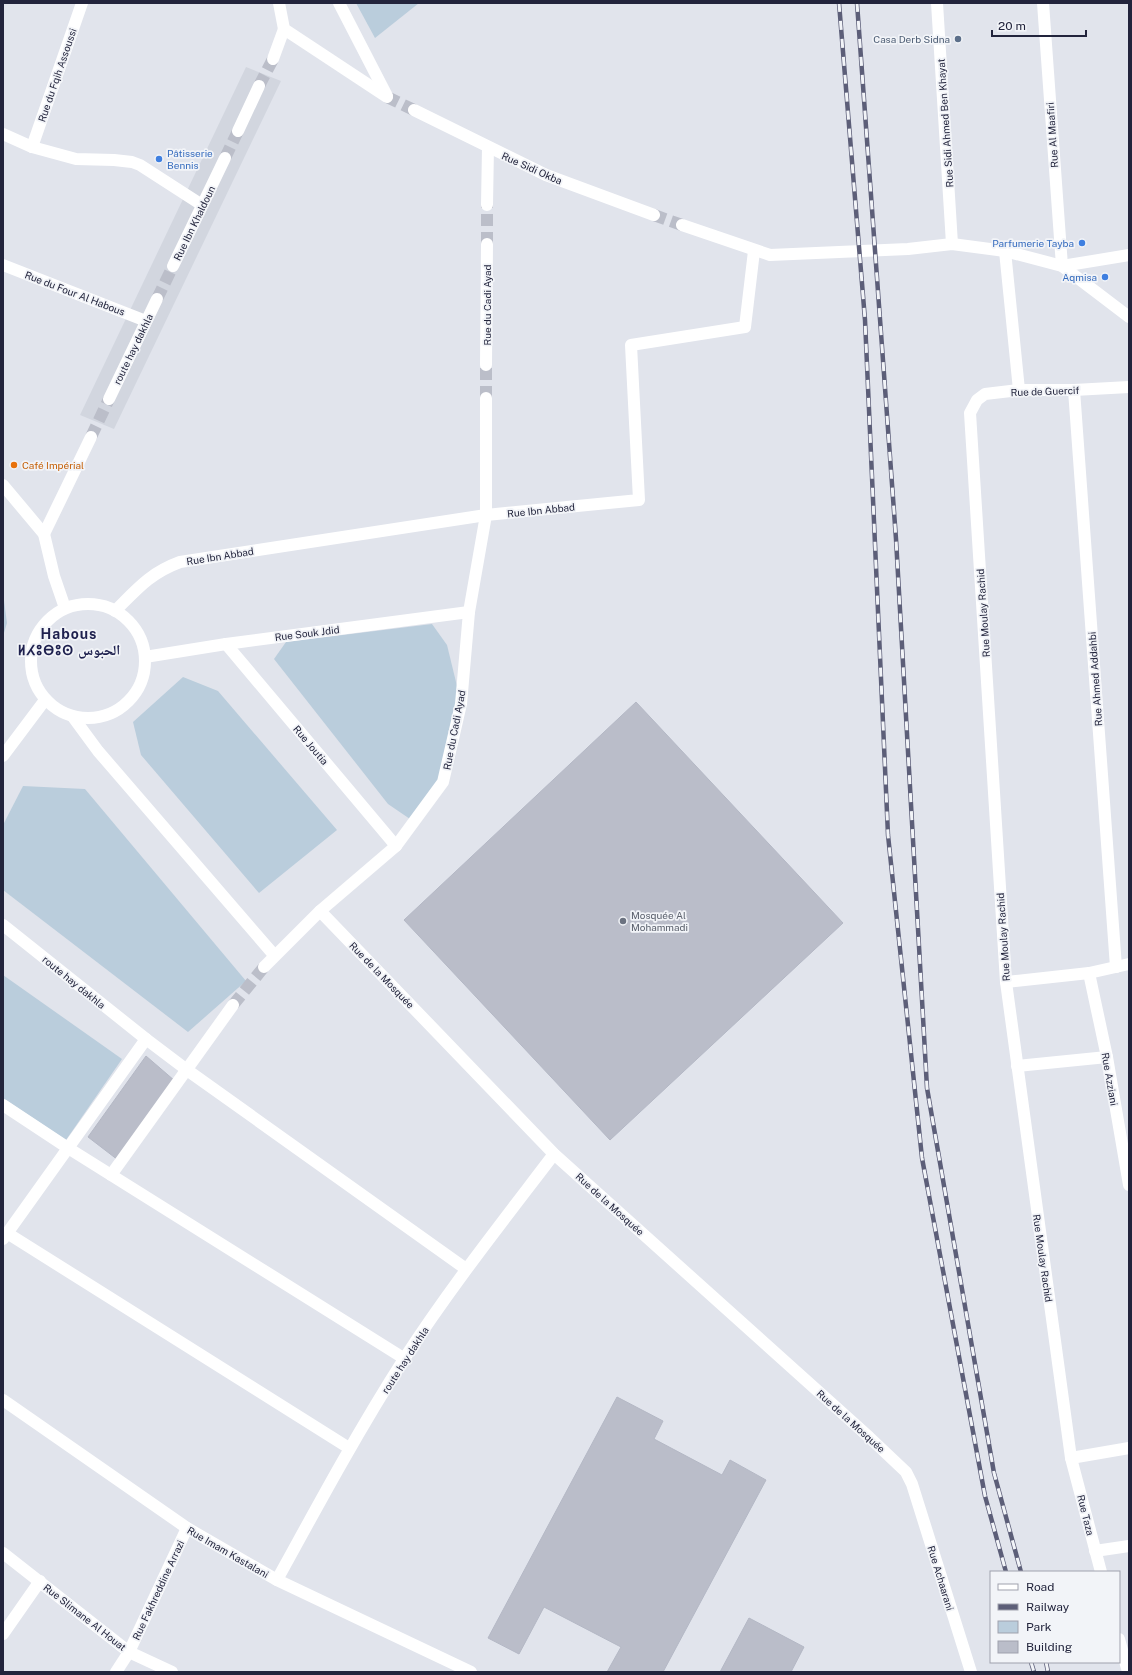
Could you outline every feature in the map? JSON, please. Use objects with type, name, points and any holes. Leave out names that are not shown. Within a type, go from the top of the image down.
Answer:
[{"type":"street","name":"Rue du Fqih Assoussi","points":[[32,147],[82,3]]},
{"type":"street","points":[[273,59],[284,29],[279,3]]},
{"type":"street","points":[[284,29],[387,97],[339,3]]},
{"type":"street","name":"Rue Sidi Ahmed Ben Khayat","points":[[937,3],[952,244]]},
{"type":"street","name":"Rue Al Maafiri","points":[[1043,3],[1062,266]]},
{"type":"street","points":[[238,131],[259,86]]},
{"type":"street","name":"Rue Sidi Okba","points":[[414,110],[546,175],[654,215]]},
{"type":"street","points":[[3,134],[32,147],[76,159],[132,162],[140,165],[202,205]]},
{"type":"street","points":[[487,205],[488,147]]},
{"type":"street","name":"Rue Ibn Khaldoun","points":[[173,266],[225,158]]},
{"type":"street","points":[[682,225],[770,255],[908,249],[952,244],[1006,250],[1062,266],[1129,317]]},
{"type":"street","name":"Rue du Cadi Ayad","points":[[486,365],[487,244]]},
{"type":"street","name":"Rue Ibn Abbad","points":[[115,611],[151,576],[165,567],[180,562],[486,516],[639,500],[631,345],[745,327],[754,250]]},
{"type":"street","points":[[1006,250],[1019,390]]},
{"type":"street","points":[[1062,266],[1129,255]]},
{"type":"street","name":"Rue du Four Al Habous","points":[[3,265],[146,321]]},
{"type":"street","name":"route hay dakhla","points":[[109,399],[157,299]]},
{"type":"street","name":"Rue de Guercif","points":[[970,412],[977,400],[985,394],[1019,390],[1074,390],[1129,387]]},
{"type":"street","name":"Rue Ahmed Addahbi","points":[[1074,390],[1116,967]]},
{"type":"street","name":"Rue du Cadi Ayad","points":[[264,967],[320,912],[396,846],[444,782],[460,704],[470,612],[486,516],[486,398]]},
{"type":"street","name":"Rue Moulay Rachid","points":[[970,412],[1006,982],[1071,1458]]},
{"type":"street","points":[[44,534],[90,437]]},
{"type":"street","points":[[3,485],[44,534],[54,576],[65,608]]},
{"type":"street","points":[[88,604],[99,605],[115,611],[134,627],[142,644],[145,657],[141,680],[136,692],[124,705],[114,712],[97,718],[73,716],[53,707],[45,700],[32,676],[30,656],[36,636],[53,615],[65,608],[88,604]]},
{"type":"street","name":"Rue Souk Jdid","points":[[145,657],[226,644],[470,612]]},
{"type":"street","name":"Rue Joutia","points":[[226,644],[396,846]]},
{"type":"street","points":[[3,756],[45,700]]},
{"type":"street","points":[[73,716],[98,752],[274,956]]},
{"type":"street","name":"Rue de la Mosquée","points":[[320,912],[554,1154],[896,1462],[906,1472],[912,1484]]},
{"type":"street","name":"route hay dakhla","points":[[3,925],[187,1070],[466,1269]]},
{"type":"street","points":[[1006,982],[1089,973],[1129,964]]},
{"type":"street","name":"Rue Azziani","points":[[1089,973],[1107,1057],[1129,1185]]},
{"type":"street","points":[[111,1175],[233,1005]]},
{"type":"street","points":[[146,1039],[5,1236],[349,1448]]},
{"type":"street","points":[[1017,1066],[1107,1057]]},
{"type":"street","points":[[3,1105],[68,1148],[405,1359]]},
{"type":"street","name":"route hay dakhla","points":[[277,1580],[349,1448],[405,1359],[466,1269],[554,1154]]},
{"type":"street","name":"Rue Imam Kastalani","points":[[3,1400],[187,1528],[277,1580],[471,1672]]},
{"type":"street","points":[[1071,1458],[1129,1448]]},
{"type":"street","name":"Rue Taza","points":[[1071,1458],[1101,1571]]},
{"type":"street","name":"Rue Achaarani","points":[[912,1484],[971,1672]]},
{"type":"street","name":"Rue Fakhreddine Arrazi","points":[[116,1672],[129,1652],[187,1528]]},
{"type":"street","points":[[1095,1551],[1129,1546]]},
{"type":"street","name":"Rue Slimane Al Houat","points":[[3,1553],[129,1652],[172,1672]]},
{"type":"street","points":[[3,1634],[40,1581]]},
{"type":"street","points":[[1120,1643],[1128,1672]]},
{"type":"shaded area","points":[[246,67],[281,81],[114,429],[80,415]]},
{"type":"green space","points":[[356,3],[419,3],[375,38]]},
{"type":"green space","points":[[3,593],[7,623],[3,636]]},
{"type":"green space","points":[[432,624],[447,645],[457,686],[452,746],[434,799],[410,819],[388,804],[274,659],[286,642]]},
{"type":"green space","points":[[183,677],[218,691],[337,830],[259,893],[141,755],[133,722]]},
{"type":"green space","points":[[23,786],[85,789],[246,981],[188,1032],[3,890],[3,825]]},
{"type":"green space","points":[[3,975],[122,1059],[66,1140],[3,1098]]},
{"type":"building","name":"Mosquée Al Mohammadi","points":[[636,702],[843,923],[610,1140],[404,920]]},
{"type":"building","points":[[146,1056],[175,1081],[118,1160],[88,1137]]},
{"type":"building","points":[[617,1397],[663,1421],[654,1439],[722,1475],[730,1460],[766,1480],[663,1672],[607,1672],[621,1647],[544,1607],[519,1654],[488,1638]]},
{"type":"building","points":[[749,1618],[804,1647],[791,1672],[720,1672]]},
{"type":"tunnel","points":[[259,86],[273,59]]},
{"type":"tunnel","points":[[387,97],[414,110]]},
{"type":"tunnel","points":[[225,158],[238,131]]},
{"type":"tunnel","points":[[487,205],[487,244]]},
{"type":"tunnel","points":[[654,215],[682,225]]},
{"type":"tunnel","points":[[157,299],[173,266]]},
{"type":"tunnel","points":[[486,365],[486,398]]},
{"type":"tunnel","points":[[91,437],[109,399]]},
{"type":"tunnel","points":[[233,1005],[264,967]]},
{"type":"railway","points":[[839,3],[865,320],[888,835],[922,1158],[985,1496],[1006,1571]]},
{"type":"railway","points":[[857,3],[896,539],[927,1088],[994,1473],[1021,1571]]},
{"type":"railway","points":[[1031,1663],[1034,1672]]},
{"type":"railway","points":[[1046,1663],[1048,1672]]},
{"type":"place","name":"Casa Derb Sidna","points":[[958,39]]},
{"type":"place","name":"Pâtisserie Bennis","points":[[159,159]]},
{"type":"place","name":"Parfumerie Tayba","points":[[1082,243]]},
{"type":"place","name":"Aqmisa","points":[[1105,277]]},
{"type":"place","name":"Café Impérial","points":[[14,465]]},
{"type":"place","name":"Mosquée Al Mohammadi","points":[[623,921]]},
{"type":"district","name":"Habous ⵍⵃⵓⴱⵓⵙ الحبوس","points":[[69,642]]}]
